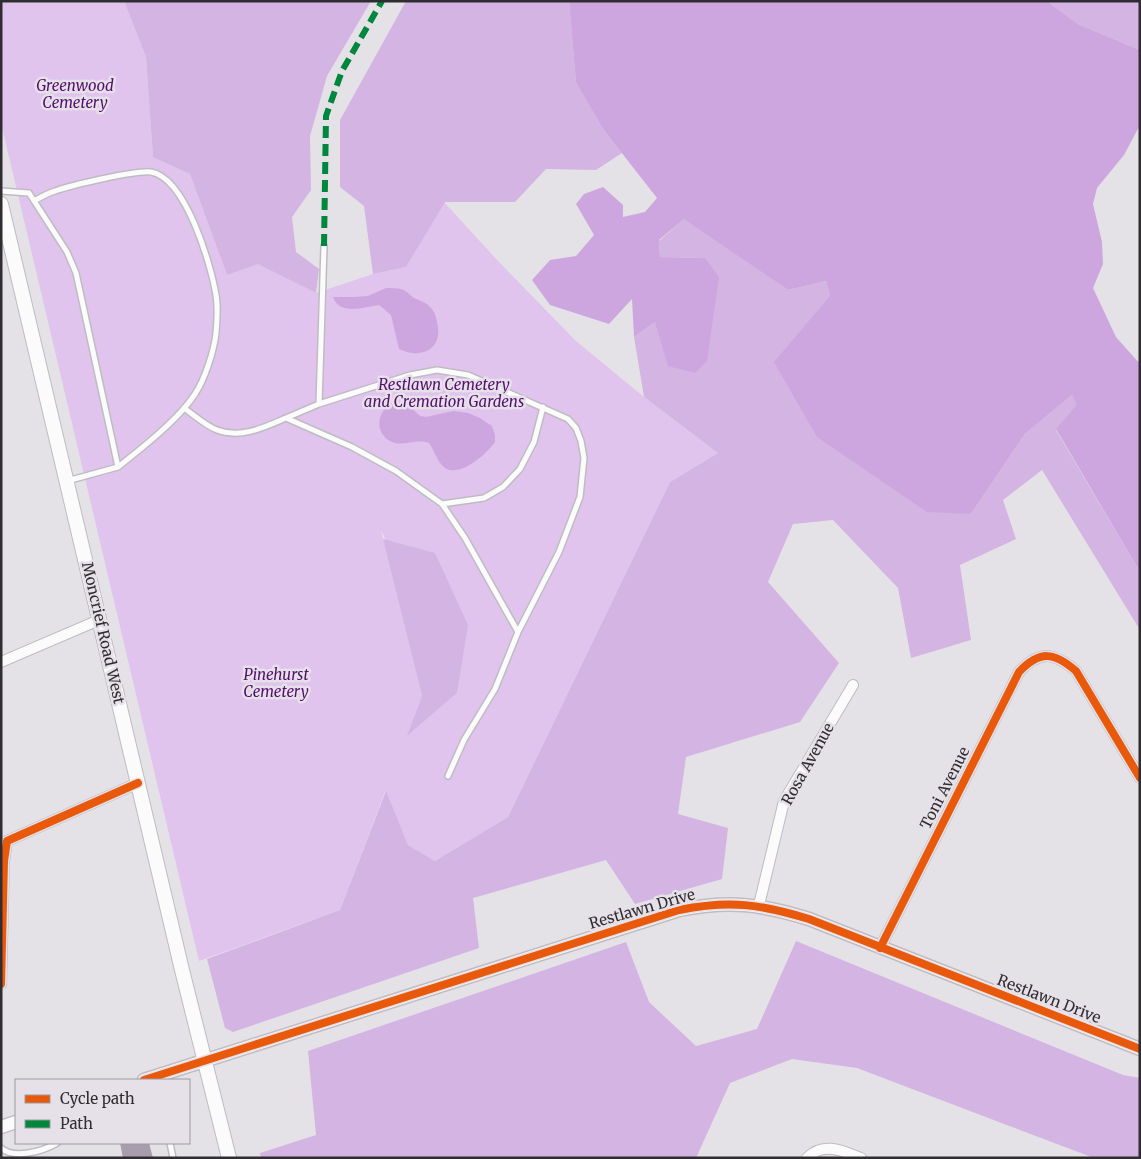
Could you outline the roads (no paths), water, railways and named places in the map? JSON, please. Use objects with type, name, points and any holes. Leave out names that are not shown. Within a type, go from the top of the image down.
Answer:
[{"type":"main road","name":"Moncrief Road West","points":[[1,204],[204,1061],[229,1158]]},
{"type":"street","points":[[1,662],[100,620]]},
{"type":"street","name":"Toni Avenue","points":[[880,948],[1019,672],[1028,662],[1050,656],[1064,660],[1076,671],[1140,778]]},
{"type":"street","name":"Rosa Avenue","points":[[759,905],[784,801],[853,685]]},
{"type":"street","points":[[1,984],[4,861],[7,840],[138,783]]},
{"type":"street","name":"Restlawn Drive","points":[[147,1079],[679,910],[717,904],[759,905],[809,919],[1140,1049]]},
{"type":"street","points":[[1,1127],[15,1122]]},
{"type":"street","points":[[807,1158],[817,1151],[836,1148],[861,1158]]},
{"type":"lane","points":[[34,201],[53,191],[131,174],[152,172],[164,178],[177,191],[192,216],[208,263],[216,297],[216,334],[207,367],[196,393],[184,408],[143,448],[118,466],[67,481]]},
{"type":"lane","points":[[1,191],[29,193],[67,252],[76,273],[118,466]]},
{"type":"lane","points":[[319,404],[324,246]]},
{"type":"lane","points":[[184,408],[217,430],[232,433],[249,432],[262,429],[319,404],[410,375],[438,370],[468,375],[568,419],[576,428],[582,441],[584,458],[580,497],[559,552],[518,632],[495,689],[464,740],[448,776]]},
{"type":"lane","points":[[442,504],[484,498],[504,487],[520,469],[534,442],[542,408]]},
{"type":"lane","points":[[286,418],[352,447],[396,471],[442,504],[465,538],[518,632]]},
{"type":"lane","points":[[1,1148],[6,1153],[16,1156],[31,1153],[54,1144]]},
{"type":"lane","points":[[170,1144],[173,1158]]},
{"type":"park label","name":"Greenwood Cemetery","points":[[75,94]]},
{"type":"park label","name":"Restlawn Cemetery and Cremation Gardens","points":[[444,394]]},
{"type":"park label","name":"Pinehurst Cemetery","points":[[276,684]]}]
